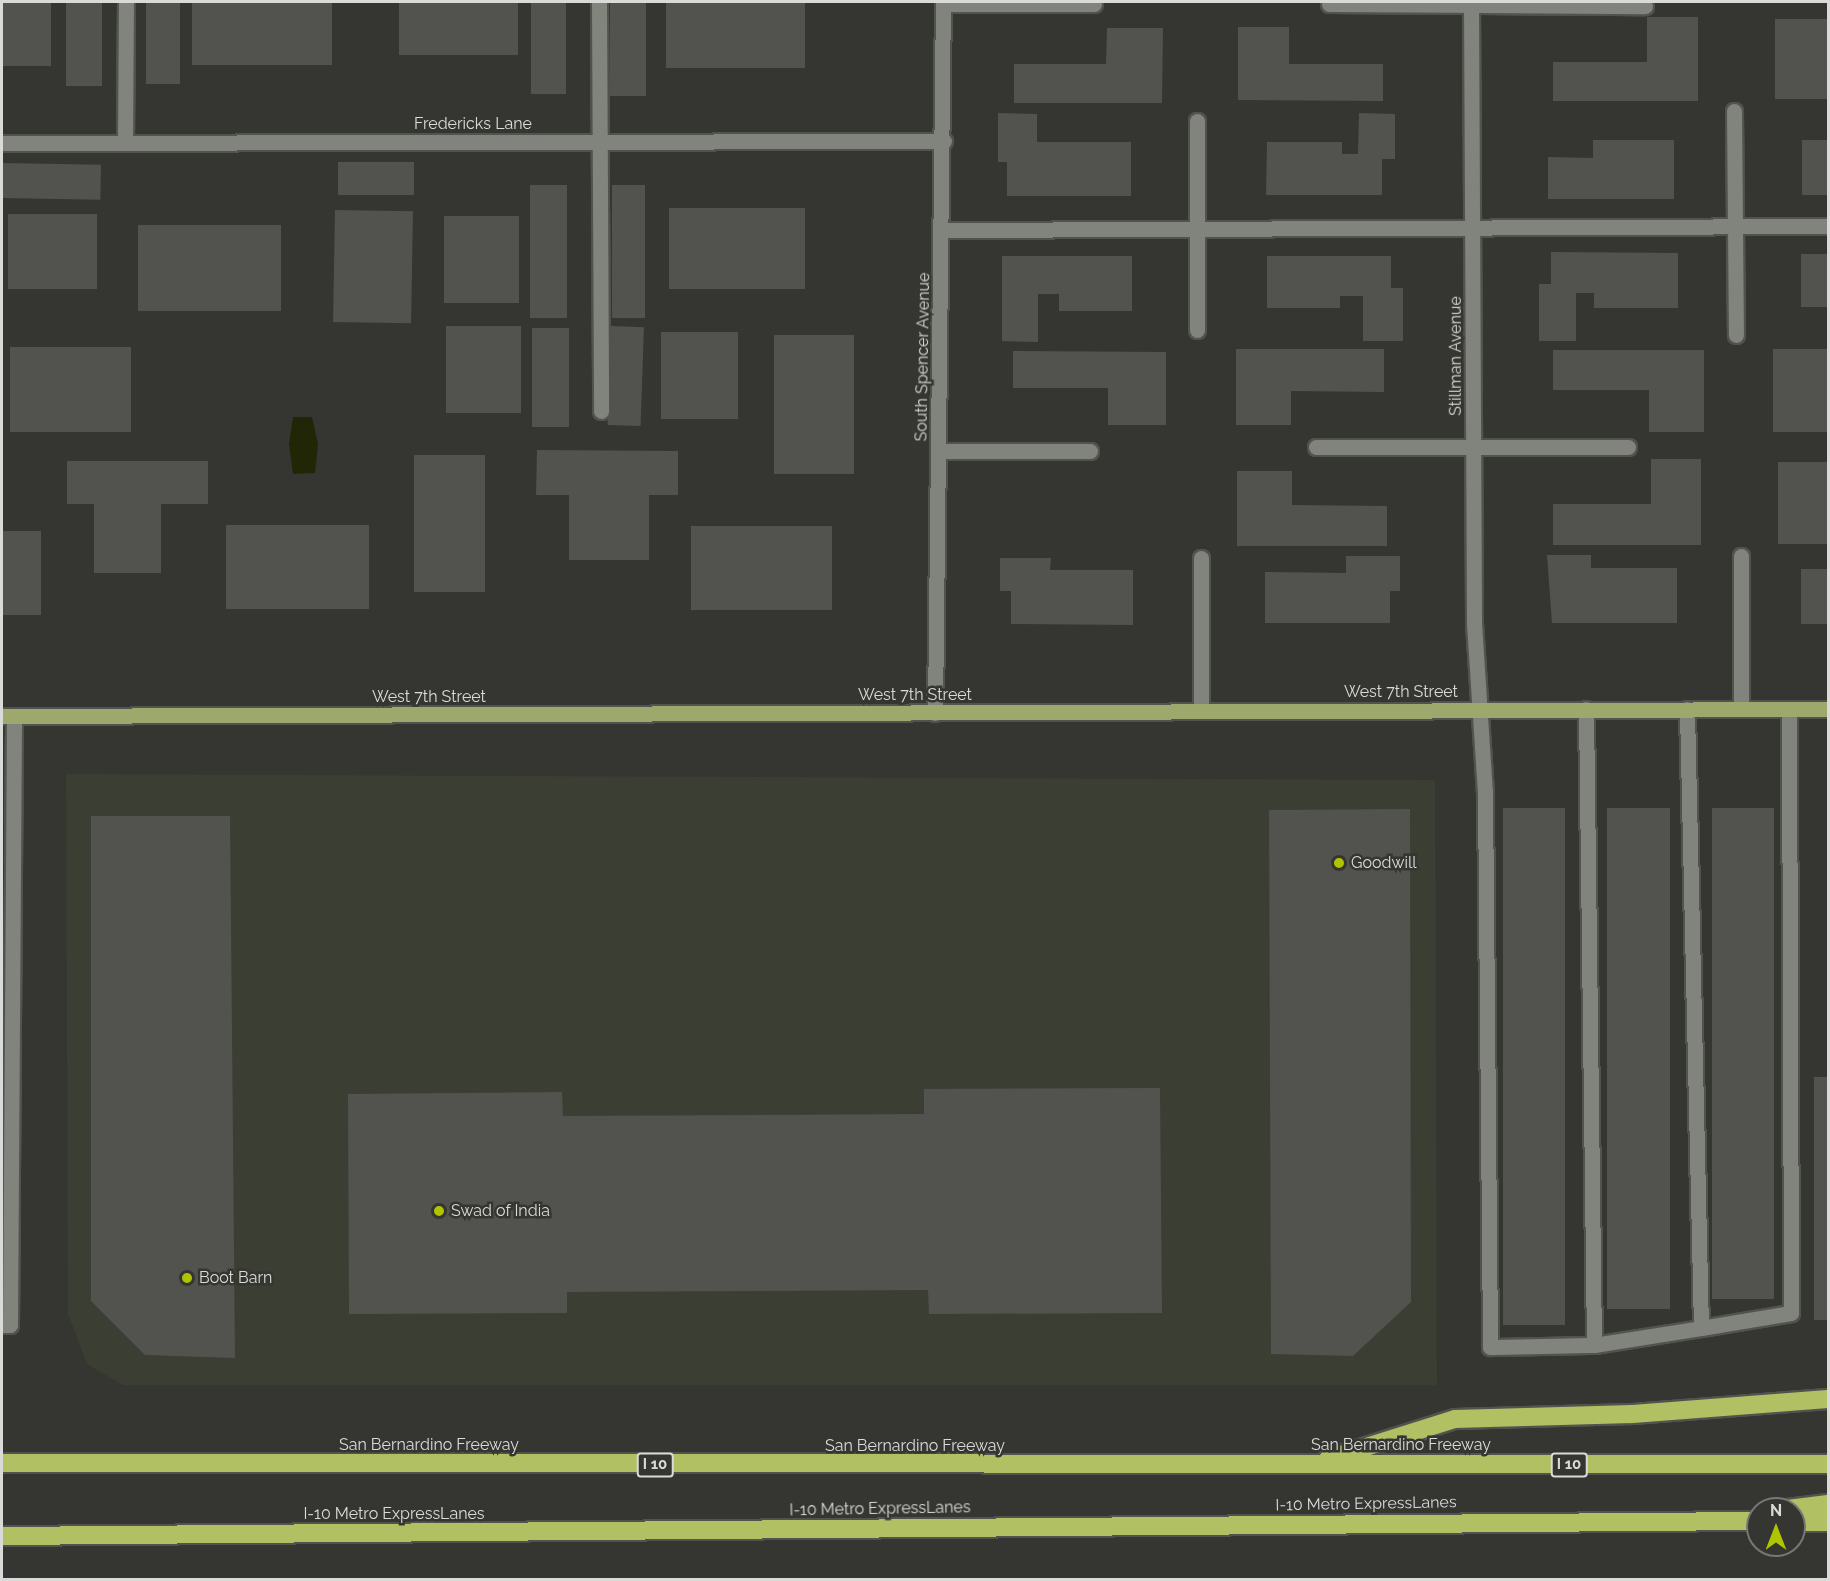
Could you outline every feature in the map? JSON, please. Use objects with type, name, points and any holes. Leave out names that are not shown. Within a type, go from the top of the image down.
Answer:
[{"type":"highway","points":[[1309,1465],[1455,1419],[1632,1414],[1828,1399]]},
{"type":"highway","name":"San Bernardino Freeway","points":[[2,1463],[1828,1464]]},
{"type":"highway","points":[[1806,1507],[1828,1504]]},
{"type":"highway","points":[[1699,1521],[1746,1515]]},
{"type":"highway","name":"I-10 Metro ExpressLanes","points":[[2,1536],[1746,1521]]},
{"type":"highway","points":[[1806,1522],[1828,1522]]},
{"type":"main road","name":"West 7th Street","points":[[8,716],[1828,709]]},
{"type":"street","points":[[124,143],[126,2]]},
{"type":"street","points":[[599,2],[601,411]]},
{"type":"street","points":[[944,3],[1094,4]]},
{"type":"street","name":"South Spencer Avenue","points":[[935,713],[943,230],[944,3]]},
{"type":"street","points":[[1329,4],[1472,3],[1645,6]]},
{"type":"street","name":"Stillman Avenue","points":[[1472,3],[1474,623],[1483,710],[1490,1347],[1594,1345]]},
{"type":"street","points":[[1734,111],[1736,335]]},
{"type":"street","points":[[1197,121],[1197,330]]},
{"type":"street","name":"Fredericks Lane","points":[[2,143],[944,141]]},
{"type":"street","points":[[943,230],[1828,226]]},
{"type":"street","points":[[1316,447],[1628,447]]},
{"type":"street","points":[[940,451],[1090,451]]},
{"type":"street","points":[[1741,556],[1741,709]]},
{"type":"street","points":[[1201,558],[1201,711]]},
{"type":"street","points":[[1586,709],[1594,1345],[1791,1313],[1789,709]]},
{"type":"street","points":[[1687,709],[1701,1328]]},
{"type":"street","points":[[2,1325],[10,1325],[8,716]]},
{"type":"shaded area","points":[[293,417],[312,417],[318,444],[315,473],[293,474],[289,444]]},
{"type":"shaded area","points":[[66,774],[1435,780],[1437,1385],[123,1385],[87,1364],[68,1314]]},
{"type":"building","points":[[2,2],[51,2],[51,66],[2,66]]},
{"type":"building","points":[[66,2],[102,2],[102,86],[66,86]]},
{"type":"building","points":[[146,2],[180,2],[180,84],[146,84]]},
{"type":"building","points":[[192,2],[332,2],[332,65],[192,65]]},
{"type":"building","points":[[399,2],[518,2],[518,55],[399,55]]},
{"type":"building","points":[[531,2],[566,2],[566,94],[531,94]]},
{"type":"building","points":[[610,2],[646,2],[646,96],[610,96]]},
{"type":"building","points":[[666,2],[805,2],[805,68],[666,68]]},
{"type":"building","points":[[1647,17],[1698,17],[1698,101],[1553,101],[1553,62],[1647,62]]},
{"type":"building","points":[[1775,19],[1828,19],[1828,99],[1775,99]]},
{"type":"building","points":[[1238,27],[1289,27],[1289,64],[1383,64],[1383,101],[1238,100]]},
{"type":"building","points":[[1107,28],[1163,28],[1162,103],[1014,103],[1014,64],[1106,64]]},
{"type":"building","points":[[998,113],[1037,114],[1037,142],[1131,142],[1131,196],[1007,196],[1007,162],[998,162]]},
{"type":"building","points":[[1359,113],[1395,114],[1395,159],[1382,159],[1382,195],[1266,195],[1267,142],[1342,142],[1342,154],[1358,154]]},
{"type":"building","points":[[1593,140],[1674,140],[1674,199],[1548,199],[1548,157],[1593,158]]},
{"type":"building","points":[[1802,140],[1828,140],[1828,195],[1802,195]]},
{"type":"building","points":[[338,162],[414,162],[414,195],[338,195]]},
{"type":"building","points":[[2,163],[101,165],[100,200],[2,198]]},
{"type":"building","points":[[530,185],[567,185],[567,318],[530,318]]},
{"type":"building","points":[[612,185],[645,185],[645,318],[612,318]]},
{"type":"building","points":[[669,208],[805,208],[805,289],[669,289]]},
{"type":"building","points":[[335,210],[413,211],[411,323],[333,322]]},
{"type":"building","points":[[8,214],[97,214],[97,289],[8,289]]},
{"type":"building","points":[[444,216],[519,216],[519,303],[444,303]]},
{"type":"building","points":[[138,225],[281,225],[281,311],[138,311]]},
{"type":"building","points":[[1551,252],[1678,253],[1678,308],[1594,308],[1594,293],[1576,293],[1576,341],[1539,341],[1539,284],[1551,284]]},
{"type":"building","points":[[1801,254],[1828,254],[1828,307],[1801,307]]},
{"type":"building","points":[[1002,256],[1132,256],[1132,311],[1059,311],[1059,294],[1038,294],[1038,342],[1002,341]]},
{"type":"building","points":[[1267,256],[1391,256],[1391,288],[1403,288],[1403,341],[1363,341],[1363,296],[1340,296],[1340,308],[1267,308]]},
{"type":"building","points":[[446,326],[521,326],[521,413],[446,413]]},
{"type":"building","points":[[611,326],[644,327],[641,426],[608,425]]},
{"type":"building","points":[[532,328],[569,328],[569,427],[532,427]]},
{"type":"building","points":[[661,332],[738,332],[738,419],[661,419]]},
{"type":"building","points":[[774,335],[854,335],[854,474],[774,474]]},
{"type":"building","points":[[10,347],[131,347],[131,432],[10,432]]},
{"type":"building","points":[[1236,349],[1384,349],[1384,392],[1291,391],[1291,425],[1236,425]]},
{"type":"building","points":[[1773,349],[1828,349],[1828,432],[1773,432]]},
{"type":"building","points":[[1553,350],[1704,350],[1704,432],[1649,432],[1649,390],[1553,390]]},
{"type":"building","points":[[1013,351],[1166,352],[1166,425],[1108,425],[1108,388],[1013,388]]},
{"type":"building","points":[[537,450],[678,451],[678,495],[649,495],[649,560],[569,560],[569,495],[536,495]]},
{"type":"building","points":[[414,455],[485,455],[485,592],[414,592]]},
{"type":"building","points":[[1651,459],[1701,459],[1701,545],[1553,545],[1553,504],[1651,504]]},
{"type":"building","points":[[67,461],[208,461],[208,504],[161,504],[161,573],[94,573],[94,504],[67,504]]},
{"type":"building","points":[[1778,462],[1828,462],[1828,544],[1778,544]]},
{"type":"building","points":[[1237,471],[1292,471],[1292,505],[1387,506],[1387,546],[1237,546]]},
{"type":"building","points":[[226,525],[369,525],[369,609],[226,609]]},
{"type":"building","points":[[691,526],[832,526],[832,610],[691,610]]},
{"type":"building","points":[[2,531],[41,531],[41,615],[2,615]]},
{"type":"building","points":[[1547,555],[1591,555],[1591,568],[1677,568],[1677,623],[1552,623]]},
{"type":"building","points":[[1346,556],[1400,556],[1400,591],[1390,591],[1390,623],[1265,623],[1265,572],[1346,573]]},
{"type":"building","points":[[1000,558],[1051,558],[1050,570],[1133,570],[1133,625],[1011,624],[1011,591],[1000,591]]},
{"type":"building","points":[[1801,569],[1828,569],[1828,624],[1801,624]]},
{"type":"building","points":[[1503,808],[1565,808],[1565,1325],[1503,1325]]},
{"type":"building","points":[[1607,808],[1670,808],[1670,1309],[1607,1309]]},
{"type":"building","points":[[1712,808],[1774,808],[1774,1299],[1712,1299]]},
{"type":"building","points":[[1410,809],[1411,1302],[1353,1356],[1271,1354],[1269,810]]},
{"type":"building","points":[[91,816],[230,816],[235,1358],[145,1355],[91,1301]]},
{"type":"building","points":[[1814,1077],[1828,1077],[1828,1320],[1814,1320]]},
{"type":"building","points":[[1160,1088],[1162,1313],[929,1314],[928,1290],[567,1292],[567,1313],[349,1314],[348,1094],[562,1092],[563,1116],[924,1114],[924,1089]]},
{"type":"place","name":"Goodwill","points":[[1339,863]]},
{"type":"place","name":"Swad of India","points":[[439,1211]]},
{"type":"place","name":"Boot Barn","points":[[187,1278]]}]
